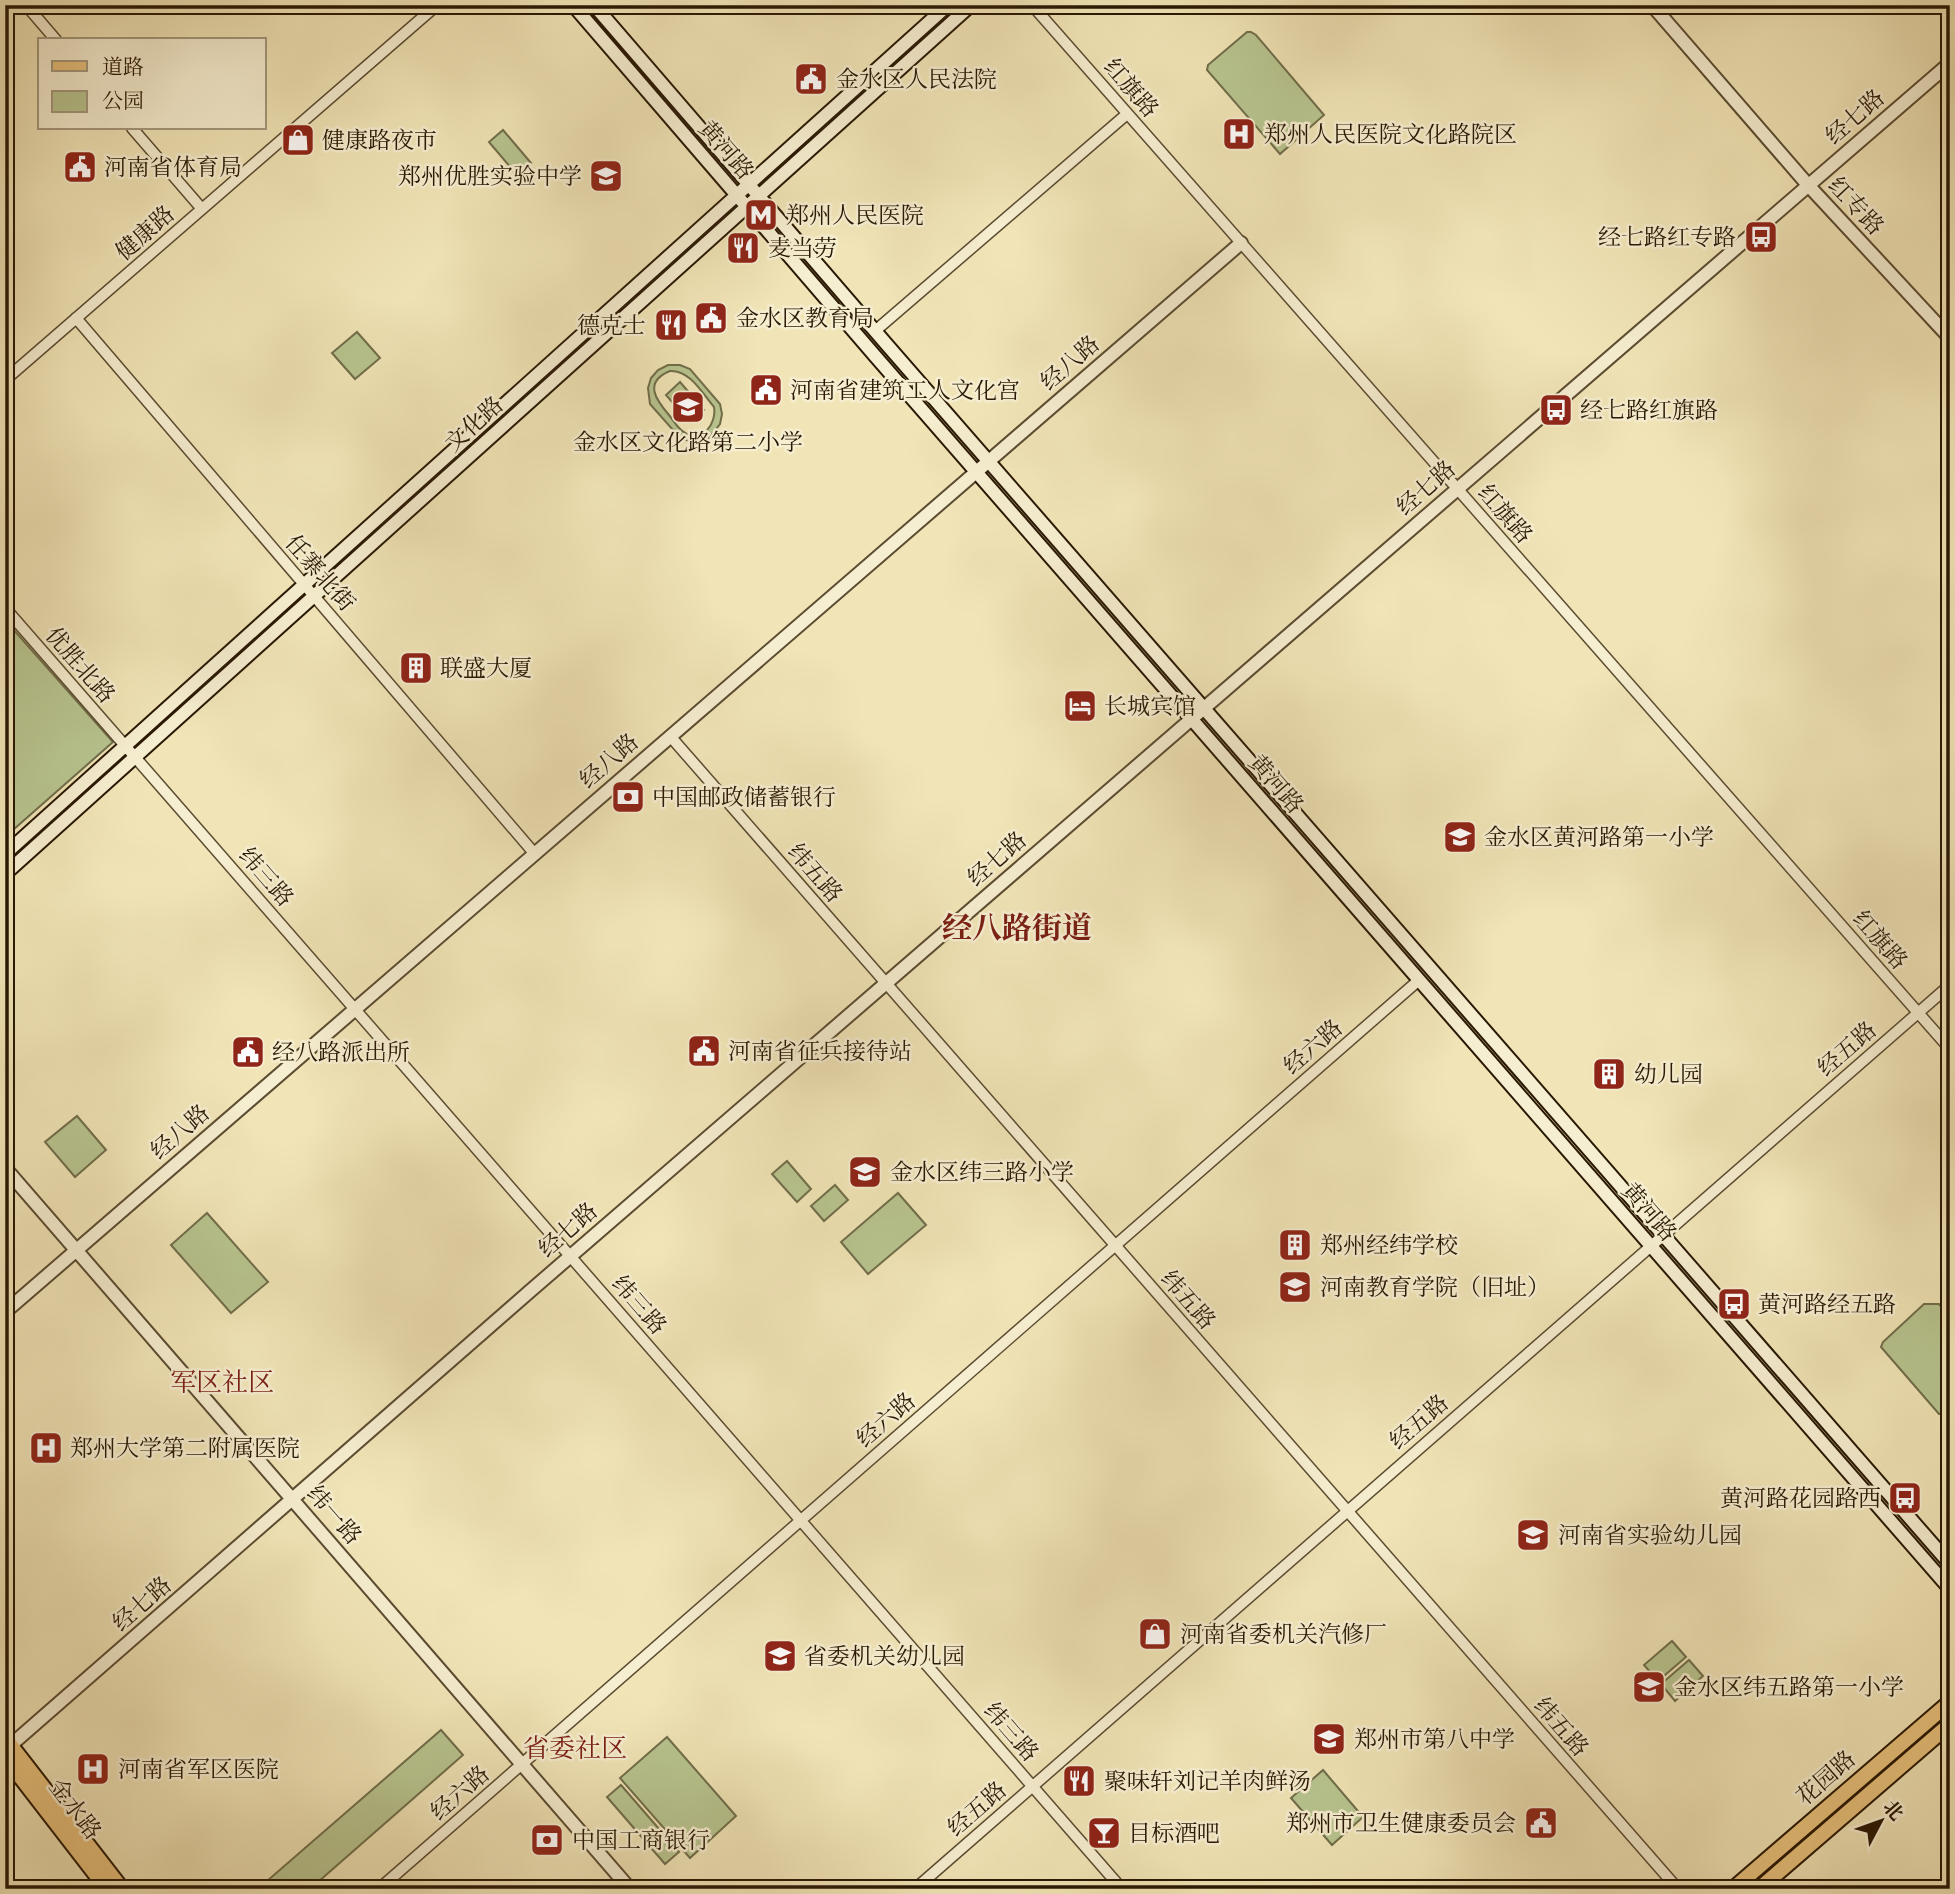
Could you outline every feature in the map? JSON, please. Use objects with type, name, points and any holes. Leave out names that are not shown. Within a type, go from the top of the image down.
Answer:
[{"type":"main road","name":"黄河路","points":[[573,5],[1950,1589]]},
{"type":"main road","name":"黄河路","points":[[594,5],[1950,1564]]},
{"type":"main road","name":"文化路","points":[[5,854],[948,5]]},
{"type":"main road","name":"文化路","points":[[5,874],[971,5]]},
{"type":"main road","name":"红专路","points":[[1652,5],[1808,185],[1950,338]]},
{"type":"main road","name":"经七路","points":[[7,1744],[1950,63]]},
{"type":"main road","name":"经八路","points":[[5,1312],[1241,243]]},
{"type":"main road","name":"纬一路","points":[[5,1168],[630,1889]]},
{"type":"main road","name":"花园路","points":[[1733,1889],[1950,1702]]},
{"type":"main road","name":"花园路","points":[[1759,1889],[1950,1724]]},
{"type":"main road","name":"金水路","points":[[7,1744],[107,1889]]},
{"type":"main road","name":"金水路","points":[[7,1744],[122,1889]]},
{"type":"street","points":[[26,5],[54,38]]},
{"type":"street","name":"健康路","points":[[5,380],[437,5]]},
{"type":"street","name":"红旗路","points":[[1032,5],[1950,1048]]},
{"type":"street","points":[[875,331],[1127,114]]},
{"type":"street","points":[[134,130],[202,209]]},
{"type":"street","name":"任寨北街","points":[[76,318],[534,853]]},
{"type":"street","name":"优胜北路","points":[[5,608],[126,746]]},
{"type":"street","name":"纬五路","points":[[670,736],[1678,1889]]},
{"type":"street","name":"纬三路","points":[[126,746],[1122,1889]]},
{"type":"street","name":"经六路","points":[[379,1889],[1419,980]]},
{"type":"street","name":"经五路","points":[[915,1889],[1950,985]]},
{"type":"green space","points":[[1247,32],[1256,35],[1324,115],[1280,154],[1207,70],[1208,65]]},
{"type":"green space","points":[[503,130],[531,163],[517,175],[489,142]]},
{"type":"green space","points":[[357,332],[380,358],[355,379],[332,353]]},
{"type":"green space","points":[[668,365],[680,365],[690,369],[720,404],[720,424],[709,438],[692,442],[680,438],[650,404],[648,388],[651,378],[658,370]],"holes":[[[670,371],[690,378],[714,407],[711,425],[697,436],[678,427],[654,392],[654,386],[662,375]]]},
{"type":"green space","points":[[680,382],[704,410],[690,422],[666,395]]},
{"type":"green space","points":[[5,620],[113,742],[5,837]]},
{"type":"green space","points":[[77,1116],[106,1150],[75,1177],[45,1142]]},
{"type":"green space","points":[[787,1161],[811,1189],[797,1202],[772,1174]]},
{"type":"green space","points":[[835,1185],[848,1200],[824,1221],[811,1206]]},
{"type":"green space","points":[[898,1193],[926,1225],[868,1274],[841,1242]]},
{"type":"green space","points":[[207,1213],[268,1282],[231,1313],[171,1245]]},
{"type":"green space","points":[[1924,1304],[1939,1304],[1950,1317],[1950,1408],[1943,1414],[1939,1414],[1881,1347],[1883,1342]]},
{"type":"green space","points":[[1672,1641],[1686,1657],[1658,1681],[1644,1665]]},
{"type":"green space","points":[[1689,1660],[1703,1676],[1675,1701],[1661,1684]]},
{"type":"green space","points":[[441,1730],[463,1755],[310,1889],[264,1889],[267,1881]]},
{"type":"green space","points":[[667,1737],[736,1816],[690,1858],[620,1778]]},
{"type":"green space","points":[[1323,1770],[1363,1817],[1332,1845],[1291,1798]]},
{"type":"green space","points":[[621,1785],[679,1852],[665,1864],[607,1797]]},
{"type":"place","name":"金水区人民法院","points":[[811,79]]},
{"type":"place","name":"郑州人民医院文化路院区","points":[[1239,134]]},
{"type":"place","name":"健康路夜市","points":[[298,140]]},
{"type":"place","name":"河南省体育局","points":[[80,167]]},
{"type":"place","name":"郑州优胜实验中学","points":[[606,176]]},
{"type":"place","name":"郑州人民医院","points":[[761,215]]},
{"type":"place","name":"经七路红专路","points":[[1761,237]]},
{"type":"place","name":"麦当劳","points":[[743,248]]},
{"type":"place","name":"金水区教育局","points":[[711,318]]},
{"type":"place","name":"德克士","points":[[671,325]]},
{"type":"place","name":"河南省建筑工人文化宫","points":[[766,390]]},
{"type":"place","name":"金水区文化路第二小学","points":[[688,407]]},
{"type":"place","name":"经七路红旗路","points":[[1556,410]]},
{"type":"place","name":"联盛大厦","points":[[416,668]]},
{"type":"place","name":"长城宾馆","points":[[1080,706]]},
{"type":"place","name":"中国邮政储蓄银行","points":[[628,797]]},
{"type":"place","name":"金水区黄河路第一小学","points":[[1460,837]]},
{"type":"place","name":"河南省征兵接待站","points":[[704,1051]]},
{"type":"place","name":"经八路派出所","points":[[248,1052]]},
{"type":"place","name":"幼儿园","points":[[1609,1074]]},
{"type":"place","name":"金水区纬三路小学","points":[[865,1172]]},
{"type":"place","name":"郑州经纬学校","points":[[1295,1245]]},
{"type":"place","name":"河南教育学院（旧址）","points":[[1295,1287]]},
{"type":"place","name":"黄河路经五路","points":[[1734,1304]]},
{"type":"place","name":"郑州大学第二附属医院","points":[[46,1448]]},
{"type":"place","name":"黄河路花园路西","points":[[1905,1498]]},
{"type":"place","name":"河南省实验幼儿园","points":[[1533,1535]]},
{"type":"place","name":"河南省委机关汽修厂","points":[[1155,1634]]},
{"type":"place","name":"省委机关幼儿园","points":[[780,1656]]},
{"type":"place","name":"金水区纬五路第一小学","points":[[1649,1687]]},
{"type":"place","name":"郑州市第八中学","points":[[1329,1739]]},
{"type":"place","name":"河南省军区医院","points":[[93,1769]]},
{"type":"place","name":"聚味轩刘记羊肉鲜汤","points":[[1079,1781]]},
{"type":"place","name":"郑州市卫生健康委员会","points":[[1541,1823]]},
{"type":"place","name":"目标酒吧","points":[[1104,1833]]},
{"type":"place","name":"中国工商银行","points":[[547,1840]]},
{"type":"district","name":"经八路街道","points":[[1017,928]]},
{"type":"district","name":"军区社区","points":[[222,1383]]},
{"type":"district","name":"省委社区","points":[[575,1749]]}]
